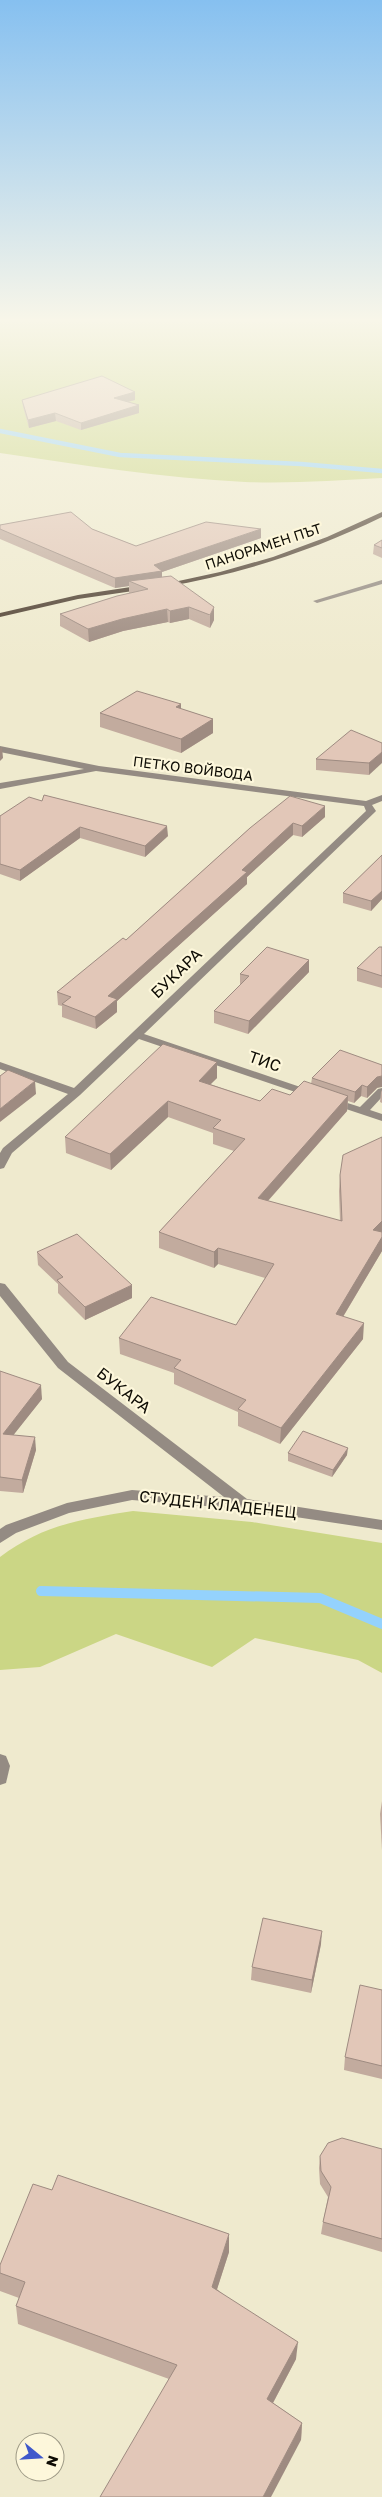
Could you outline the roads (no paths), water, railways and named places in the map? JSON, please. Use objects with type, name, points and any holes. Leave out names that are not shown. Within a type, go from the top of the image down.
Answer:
[{"type":"main road","name":"ПАНОРАМЕН ПЪТ","points":[[0,615],[78,597],[217,576],[333,537],[382,514]]},
{"type":"street","points":[[317,601],[382,582]]},
{"type":"street","name":"ПЕТКО ВОЙВОДА","points":[[0,748],[99,769],[368,804]]},
{"type":"street","points":[[0,786],[99,769]]},
{"type":"street","points":[[368,804],[382,798]]},
{"type":"street","name":"БУКАРА","points":[[0,1165],[7,1150],[76,1093],[371,812],[368,804]]},
{"type":"street","name":"ТИС","points":[[138,1035],[382,1118]]},
{"type":"street","points":[[0,1065],[76,1093]]},
{"type":"street","points":[[362,1112],[382,1091]]},
{"type":"street","name":"БУКАРА","points":[[0,1288],[63,1365],[243,1504]]},
{"type":"street","name":"СТУДЕН КЛАДЕНЕЦ","points":[[4,1531],[67,1508],[132,1495],[243,1504],[382,1525]]},
{"type":"street","points":[[0,1761],[2,1766],[0,1778]]},
{"type":"waterway","points":[[13,434],[120,455],[301,464],[382,471]]},
{"type":"waterway","points":[[41,1591],[320,1598],[382,1624]]}]
